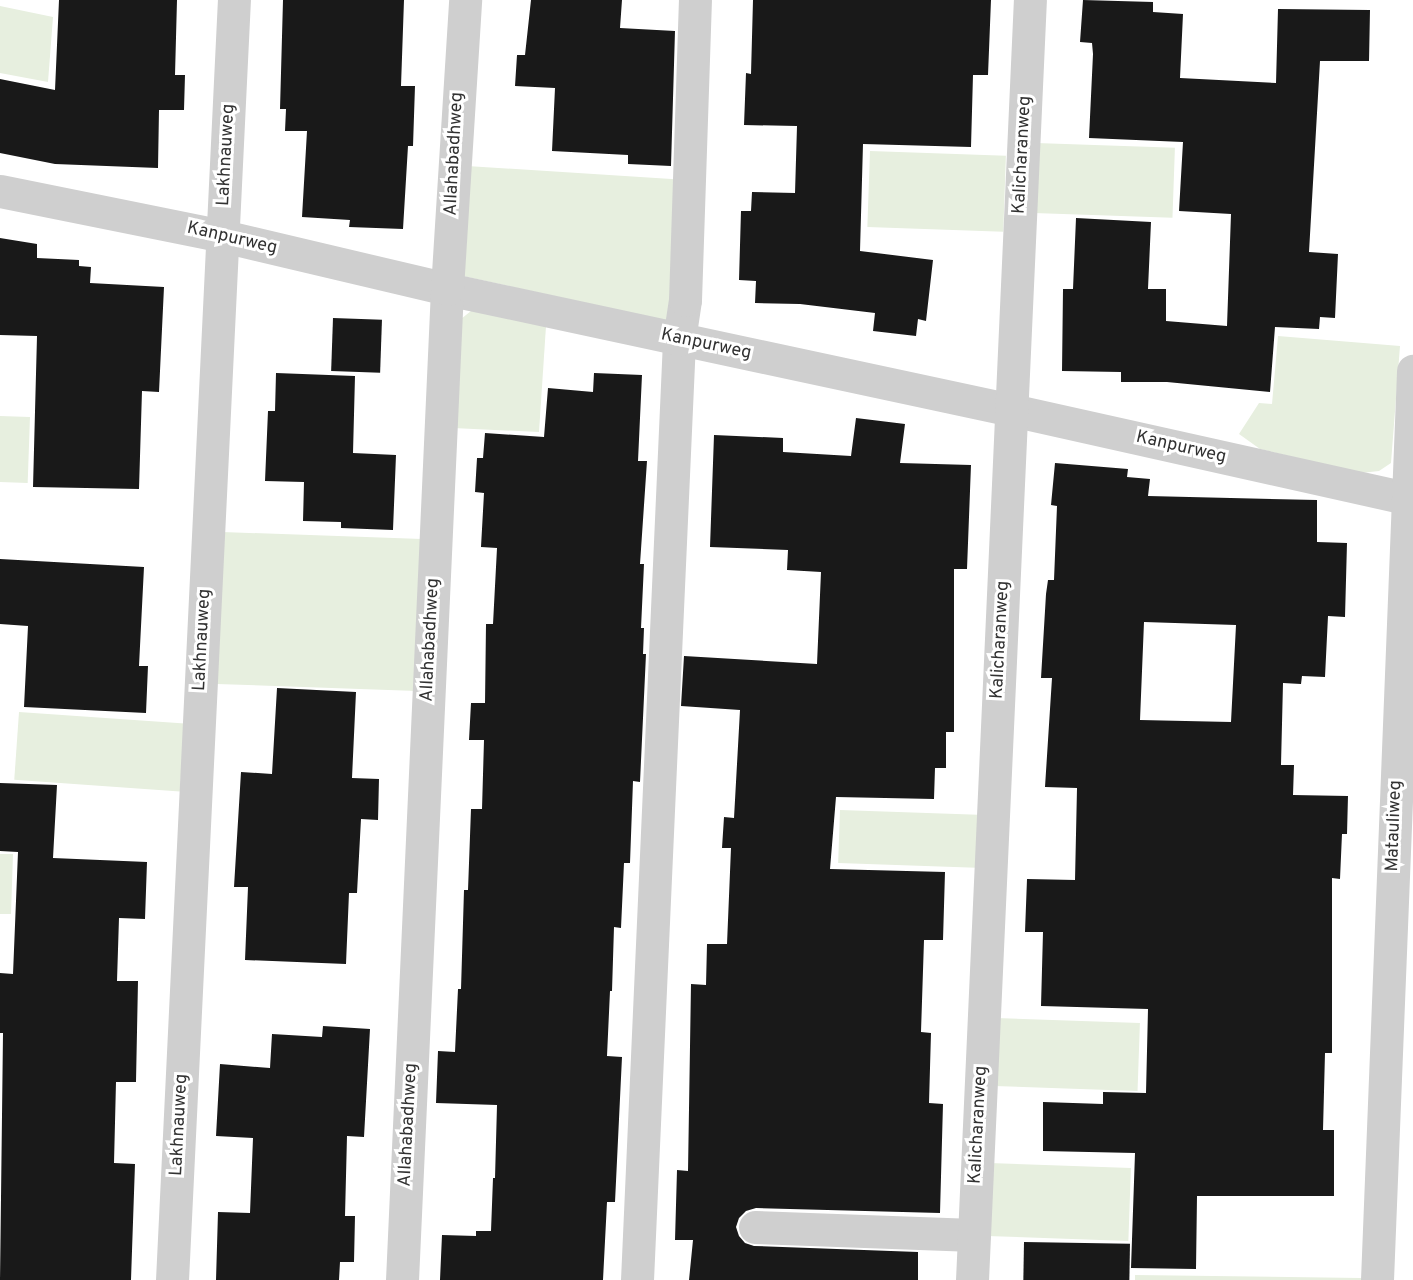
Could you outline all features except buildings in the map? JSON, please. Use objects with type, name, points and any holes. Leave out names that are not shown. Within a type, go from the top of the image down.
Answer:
[{"type":"street","name":"Lakhnauweg","points":[[172,1280],[234,0]]},
{"type":"street","name":"Allahabadhweg","points":[[402,1280],[447,289],[465,0]]},
{"type":"street","points":[[637,1280],[679,340],[685,300],[695,0]]},
{"type":"street","name":"Kalicharanweg","points":[[972,1280],[1030,0]]},
{"type":"street","name":"Kanpurweg","points":[[0,190],[223,236],[447,289],[1012,410],[1410,499]]},
{"type":"street","name":"Matauliweg","points":[[1377,1280],[1410,499],[1413,371]]},
{"type":"street","points":[[755,1227],[974,1235]]},
{"type":"green space","points":[[0,6],[53,17],[48,82],[0,73]]},
{"type":"green space","points":[[1036,143],[1175,148],[1172,218],[1034,213]]},
{"type":"green space","points":[[870,151],[1006,156],[1003,232],[867,227]]},
{"type":"green space","points":[[467,166],[687,180],[668,321],[463,276]]},
{"type":"green space","points":[[471,311],[485,311],[546,326],[539,432],[453,428],[461,319]]},
{"type":"green space","points":[[1278,336],[1400,346],[1391,463],[1379,471],[1361,473],[1260,449],[1239,434],[1259,403],[1272,404]]},
{"type":"green space","points":[[0,416],[30,417],[28,483],[0,482]]},
{"type":"green space","points":[[222,532],[422,539],[417,691],[217,684]]},
{"type":"green space","points":[[19,712],[185,724],[180,791],[14,780]]},
{"type":"green space","points":[[840,810],[978,815],[976,868],[838,863]]},
{"type":"green space","points":[[0,854],[13,854],[11,914],[0,914]]},
{"type":"green space","points":[[996,1018],[1140,1023],[1138,1091],[994,1086]]},
{"type":"green space","points":[[989,1163],[1131,1168],[1128,1241],[986,1236]]},
{"type":"green space","points":[[1135,1275],[1361,1278],[1361,1280],[1135,1280]]}]
